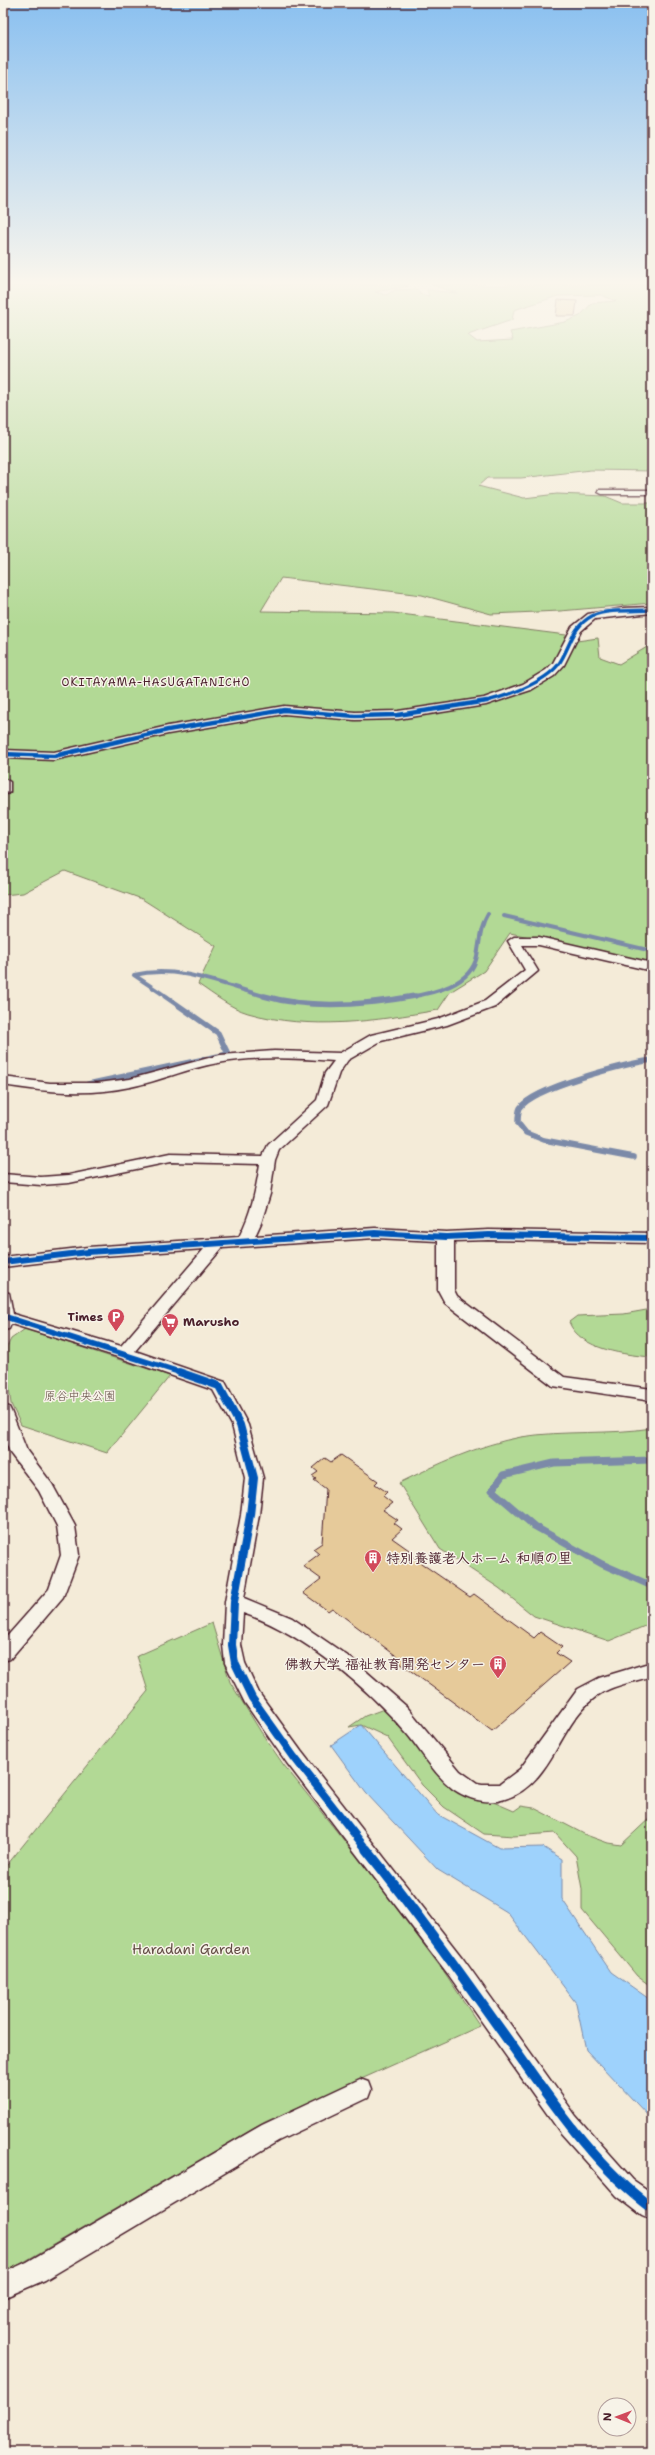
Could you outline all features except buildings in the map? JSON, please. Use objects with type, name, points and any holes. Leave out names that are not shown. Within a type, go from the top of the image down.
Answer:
[{"type":"street","points":[[602,492],[652,492]]},
{"type":"street","points":[[3,754],[54,756],[168,730],[284,710],[355,716],[398,715],[486,701],[527,687],[550,673],[558,666],[576,629],[592,616],[624,611],[652,610]]},
{"type":"street","points":[[3,782],[3,792]]},
{"type":"street","points":[[244,1242],[254,1223],[263,1194],[268,1160],[273,1148],[281,1139],[313,1114],[323,1102],[332,1073],[343,1057],[364,1043],[376,1038],[442,1022],[490,1004],[532,971],[514,940],[539,941],[652,967]]},
{"type":"street","points":[[3,1081],[29,1086],[68,1088],[106,1086],[131,1082],[180,1067],[233,1057],[343,1057]]},
{"type":"street","points":[[3,1178],[41,1181],[69,1179],[170,1158],[268,1160]]},
{"type":"street","points":[[3,1262],[88,1252],[375,1234],[446,1237],[489,1235],[652,1238]]},
{"type":"street","points":[[446,1237],[446,1290],[451,1299],[457,1304],[559,1382],[652,1395]]},
{"type":"street","points":[[124,1353],[216,1244]]},
{"type":"street","points":[[3,1297],[4,1321],[124,1353],[219,1386],[234,1409],[240,1425],[254,1478],[250,1515],[234,1602],[232,1645],[235,1663],[252,1698],[294,1757],[376,1860],[456,1967],[568,2124],[625,2188],[652,2208]]},
{"type":"street","points":[[3,1411],[19,1454],[46,1488],[66,1526],[70,1555],[57,1592],[3,1654]]},
{"type":"street","points":[[234,1602],[268,1614],[294,1628],[325,1650],[379,1693],[413,1726],[452,1775],[470,1789],[490,1793],[506,1791],[524,1778],[585,1693],[652,1668]]},
{"type":"street","points":[[3,2286],[36,2271],[270,2133],[360,2090]]},
{"type":"green space","points":[[3,400],[652,400],[652,471],[591,470],[521,478],[487,478],[478,486],[524,498],[557,494],[605,496],[622,503],[652,503],[652,603],[560,611],[491,614],[422,595],[281,578],[261,611],[393,613],[566,635],[577,641],[598,638],[600,657],[619,664],[652,644],[652,962],[510,933],[484,971],[450,992],[438,1010],[367,1021],[319,1023],[295,1022],[272,1018],[248,1013],[235,1008],[198,984],[216,946],[142,899],[65,871],[23,893],[3,895],[3,851],[5,842],[3,841]]},
{"type":"green space","points":[[652,1309],[652,1357],[630,1355],[594,1345],[583,1339],[569,1322],[577,1316],[624,1314]]},
{"type":"green space","name":"原谷中央公園","points":[[25,1329],[170,1376],[107,1453],[21,1425],[11,1404],[8,1380],[7,1347],[11,1339]]},
{"type":"green space","points":[[652,1428],[652,1623],[609,1641],[534,1616],[499,1588],[440,1549],[399,1483],[443,1462],[505,1440],[537,1435]]},
{"type":"green space","name":"Haradani Garden","points":[[212,1623],[230,1682],[261,1732],[283,1764],[370,1873],[445,1973],[480,2026],[265,2122],[3,2274],[3,1870],[148,1691],[137,1656]]},
{"type":"green space","points":[[384,1709],[491,1801],[514,1811],[521,1806],[534,1808],[586,1835],[608,1843],[621,1845],[652,1816],[652,1987],[637,1976],[582,1910],[582,1889],[576,1856],[555,1833],[514,1836],[484,1834],[444,1807],[422,1785],[387,1737],[361,1725],[349,1727],[365,1716]]},
{"type":"water","points":[[361,1725],[437,1814],[499,1848],[543,1847],[562,1859],[562,1899],[611,1972],[652,2001],[652,2120],[586,2050],[576,2003],[507,1912],[438,1870],[366,1793],[331,1745]]},
{"type":"waterway","points":[[410,997],[429,993],[450,986],[467,974],[473,966],[477,956],[482,929],[488,914]]},
{"type":"waterway","points":[[504,916],[652,951]]},
{"type":"waterway","points":[[167,997],[134,975],[151,972],[185,974],[266,997]]},
{"type":"waterway","points":[[88,1084],[228,1054],[218,1033],[165,996]]},
{"type":"waterway","points":[[410,997],[415,996]]},
{"type":"waterway","points":[[266,997],[320,1005],[358,1004],[410,997]]},
{"type":"waterway","points":[[634,1157],[544,1140],[526,1133],[518,1123],[519,1111],[520,1108],[529,1100],[543,1092],[561,1085],[602,1071],[652,1060]]},
{"type":"waterway","points":[[652,1460],[554,1463],[503,1475],[492,1490],[534,1526],[602,1564],[652,1586]]},
{"type":"cycle path","points":[[3,754],[54,756],[168,730],[284,710],[355,716],[398,715],[486,701],[527,687],[550,673],[558,665],[576,629],[592,616],[624,611],[652,610]]},
{"type":"cycle path","points":[[3,1262],[88,1252],[375,1233],[446,1237],[489,1235],[652,1238]]},
{"type":"cycle path","points":[[6,1317],[124,1353],[219,1386],[240,1425],[254,1478],[250,1515],[234,1602],[232,1645],[235,1663],[252,1698],[294,1757],[376,1861],[456,1967],[568,2124],[625,2188],[652,2208]]},
{"type":"place","name":"Times","points":[[116,1332]]},
{"type":"place","name":"Marusho","points":[[170,1337]]},
{"type":"place","name":"特別養護老人ホーム 和順の里","points":[[373,1573]]},
{"type":"place","name":"佛教大学 福祉教育開発センター","points":[[498,1679]]},
{"type":"district","name":"OKITAYAMA-HASUGATANICHO","points":[[156,682]]}]
